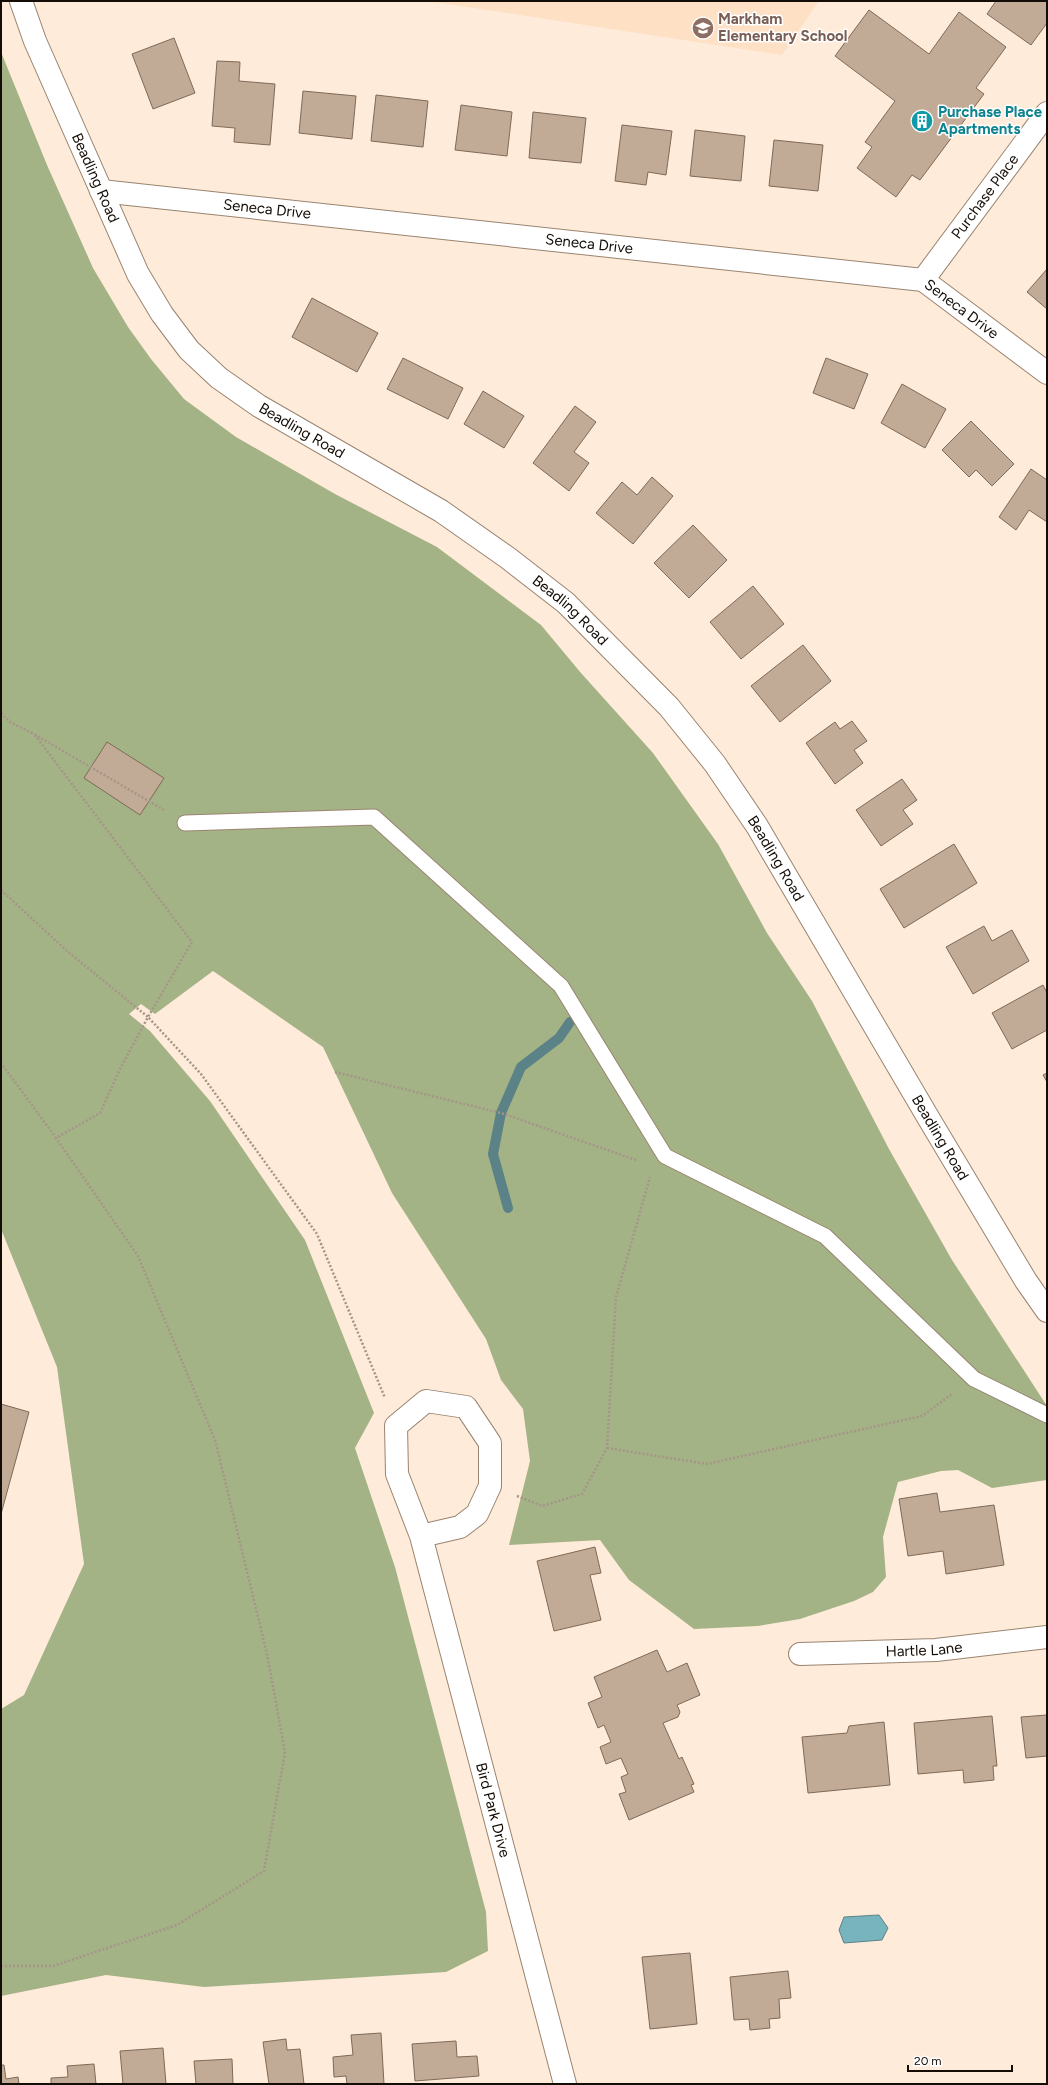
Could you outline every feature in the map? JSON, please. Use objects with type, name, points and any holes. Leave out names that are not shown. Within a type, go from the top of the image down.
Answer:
[{"type":"street","name":"Beadling Road","points":[[20,1],[35,40],[138,274],[162,314],[189,350],[219,378],[259,406],[441,511],[508,558],[566,603],[669,707],[715,764],[757,826],[929,1120],[1026,1280],[1047,1311]]},
{"type":"street","name":"Purchase Place","points":[[923,280],[1047,113]]},
{"type":"street","name":"Seneca Drive","points":[[101,191],[923,280],[1047,373]]},
{"type":"street","points":[[396,1426],[426,1401],[466,1407],[490,1443],[490,1486],[477,1514],[460,1527],[421,1536]]},
{"type":"street","name":"Bird Park Drive","points":[[396,1426],[397,1474],[421,1536],[565,2084]]},
{"type":"street","name":"Hartle Lane","points":[[800,1654],[936,1650],[1047,1636]]},
{"type":"lane","points":[[185,823],[374,817],[561,986],[665,1156],[825,1236],[974,1378],[1047,1415]]},
{"type":"path","points":[[1,713],[10,722],[34,734],[185,823]]},
{"type":"path","points":[[34,734],[192,942],[121,1068],[100,1113],[56,1138]]},
{"type":"path","points":[[1,890],[68,951],[148,1018],[201,1074],[317,1234],[396,1426]]},
{"type":"path","points":[[1,1063],[56,1138],[138,1256],[215,1440],[267,1654],[285,1752],[264,1871],[177,1925],[53,1966],[1,1966]]},
{"type":"path","points":[[336,1072],[501,1113],[653,1166]]},
{"type":"path","points":[[490,1486],[542,1506],[582,1494],[606,1448],[616,1297],[653,1166],[665,1156]]},
{"type":"path","points":[[606,1448],[707,1464],[922,1416],[974,1378]]},
{"type":"shaded area","name":"Markham Elementary School","points":[[428,1],[819,1],[782,55]]},
{"type":"green space","points":[[1,52],[47,165],[93,268],[128,327],[151,359],[184,399],[236,437],[335,494],[437,547],[541,625],[581,673],[653,753],[718,844],[767,933],[812,1001],[889,1149],[952,1260],[1047,1406],[1047,1480],[992,1488],[958,1470],[941,1471],[898,1482],[883,1537],[886,1577],[873,1592],[854,1601],[800,1619],[758,1626],[694,1629],[629,1580],[600,1540],[509,1545],[530,1461],[523,1409],[501,1380],[486,1339],[392,1193],[323,1047],[213,971],[155,1014],[141,1004],[129,1014],[150,1031],[210,1101],[305,1240],[374,1413],[355,1448],[395,1567],[486,1912],[488,1951],[446,1972],[204,1987],[106,1975],[1,1996],[1,1709],[24,1695],[84,1564],[57,1367],[1,1229]]},
{"type":"water","points":[[879,1915],[888,1928],[882,1940],[844,1943],[839,1930],[844,1917]]},
{"type":"building","points":[[996,1],[1047,1],[1047,23],[1031,45],[987,14]]},
{"type":"building","name":"Purchase Place Apartments","points":[[869,10],[929,54],[959,12],[1006,47],[976,88],[984,94],[920,180],[912,175],[896,197],[857,168],[872,147],[865,142],[895,101],[835,56]]},
{"type":"building","points":[[174,38],[195,93],[153,109],[132,54]]},
{"type":"building","points":[[217,61],[240,62],[239,81],[275,84],[270,145],[234,142],[235,128],[212,126]]},
{"type":"building","points":[[303,91],[356,96],[352,139],[299,133]]},
{"type":"building","points":[[376,95],[428,101],[423,147],[371,141]]},
{"type":"building","points":[[461,105],[512,112],[507,156],[455,150]]},
{"type":"building","points":[[533,112],[586,118],[581,163],[529,158]]},
{"type":"building","points":[[622,125],[672,131],[666,175],[648,172],[646,185],[615,181]]},
{"type":"building","points":[[695,130],[745,136],[741,181],[690,176]]},
{"type":"building","points":[[774,140],[823,145],[818,191],[769,186]]},
{"type":"building","points":[[1047,269],[1047,309],[1027,292]]},
{"type":"building","points":[[312,298],[378,333],[357,372],[292,337]]},
{"type":"building","points":[[403,358],[463,388],[448,419],[387,389]]},
{"type":"building","points":[[826,358],[868,374],[854,409],[813,393]]},
{"type":"building","points":[[902,384],[946,409],[925,448],[881,423]]},
{"type":"building","points":[[483,391],[524,416],[504,448],[464,424]]},
{"type":"building","points":[[575,406],[596,422],[574,452],[589,463],[569,491],[533,463]]},
{"type":"building","points":[[971,421],[1014,464],[992,486],[976,470],[969,477],[942,450]]},
{"type":"building","points":[[1031,469],[1047,480],[1047,522],[1029,510],[1016,530],[999,517]]},
{"type":"building","points":[[652,477],[673,496],[633,544],[596,513],[622,482],[637,495]]},
{"type":"building","points":[[693,525],[727,560],[689,598],[654,563]]},
{"type":"building","points":[[753,586],[784,624],[741,659],[710,622]]},
{"type":"building","points":[[803,645],[831,681],[780,722],[751,686]]},
{"type":"building","points":[[852,721],[867,741],[854,750],[863,763],[835,784],[806,743],[835,722],[840,729]]},
{"type":"building","points":[[107,742],[164,778],[140,815],[84,778]]},
{"type":"building","points":[[902,779],[917,800],[903,810],[913,824],[881,846],[856,810]]},
{"type":"building","points":[[954,844],[977,883],[904,928],[880,889]]},
{"type":"building","points":[[984,926],[992,941],[1012,930],[1029,961],[973,994],[946,947]]},
{"type":"building","points":[[1043,985],[1047,993],[1047,1030],[1012,1049],[992,1013]]},
{"type":"building","points":[[1047,1073],[1047,1082],[1043,1075]]},
{"type":"building","points":[[1,1404],[29,1412],[1,1514]]},
{"type":"building","points":[[937,1493],[940,1512],[994,1505],[1004,1565],[946,1574],[943,1551],[908,1556],[899,1499]]},
{"type":"building","points":[[595,1547],[601,1573],[590,1575],[601,1620],[554,1631],[537,1561]]},
{"type":"building","points":[[657,1650],[667,1672],[687,1663],[700,1695],[677,1705],[680,1712],[678,1717],[663,1723],[679,1759],[682,1757],[694,1784],[691,1785],[694,1792],[629,1820],[619,1794],[626,1792],[621,1777],[628,1774],[621,1758],[606,1764],[600,1747],[611,1742],[604,1725],[598,1728],[588,1703],[602,1697],[594,1677]]},
{"type":"building","points":[[1047,1715],[1047,1756],[1026,1758],[1021,1717]]},
{"type":"building","points":[[992,1716],[997,1766],[993,1766],[994,1780],[964,1783],[963,1770],[918,1774],[914,1723]]},
{"type":"building","points":[[884,1722],[890,1785],[808,1793],[802,1737],[847,1733],[849,1726]]},
{"type":"building","points":[[690,1953],[697,2024],[650,2029],[642,1957]]},
{"type":"building","points":[[788,1971],[791,1998],[779,1999],[780,2018],[769,2019],[770,2028],[750,2030],[749,2019],[734,2020],[730,1977]]},
{"type":"building","points":[[381,2033],[384,2084],[347,2084],[346,2076],[334,2077],[333,2057],[353,2055],[351,2035]]},
{"type":"building","points":[[286,2039],[287,2050],[300,2049],[304,2084],[269,2084],[263,2042]]},
{"type":"building","points":[[456,2041],[457,2057],[477,2056],[479,2076],[415,2081],[412,2044]]},
{"type":"building","points":[[163,2048],[166,2084],[123,2084],[120,2051]]},
{"type":"building","points":[[232,2059],[233,2084],[196,2084],[194,2061]]},
{"type":"building","points":[[94,2064],[96,2084],[51,2084],[51,2078],[68,2077],[67,2066]]},
{"type":"building","points":[[1,2065],[4,2065],[6,2079],[18,2077],[19,2084],[1,2084]]},
{"type":"waterway","points":[[508,1208],[493,1154],[501,1113],[521,1067],[559,1038],[570,1022]]},
{"type":"place","name":"Markham Elementary School","points":[[703,28]]},
{"type":"place","name":"Purchase Place Apartments","points":[[922,121]]}]
